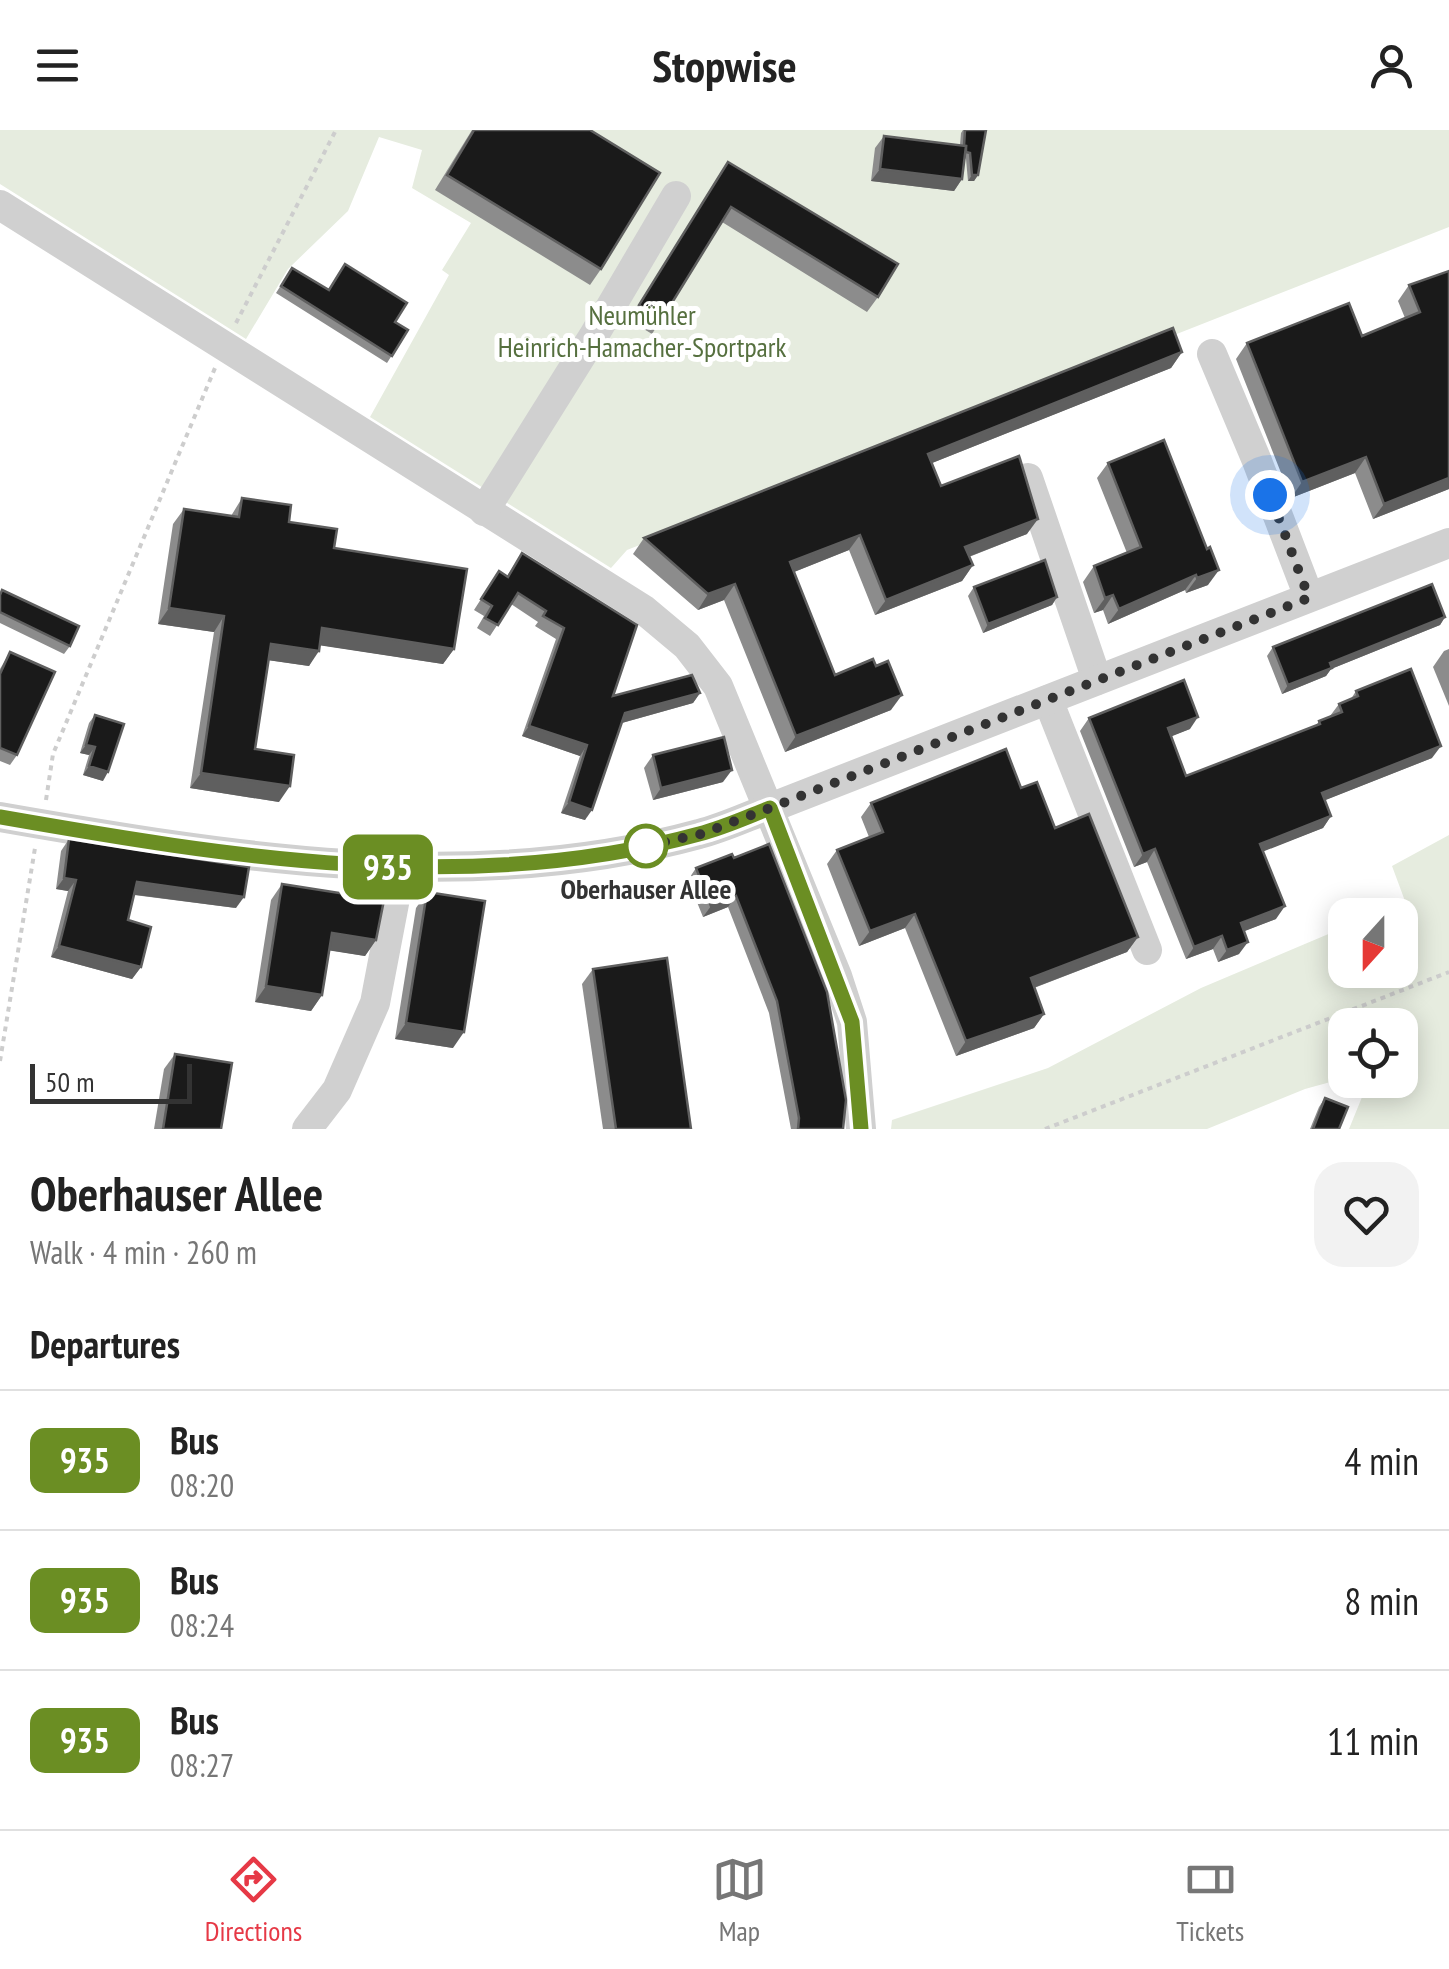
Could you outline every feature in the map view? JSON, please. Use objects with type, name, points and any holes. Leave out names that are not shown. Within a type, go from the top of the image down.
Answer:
[{"type":"street","points":[[484,511],[594,337],[676,196]]},
{"type":"street","points":[[0,206],[644,610],[688,646],[718,686],[770,808],[852,1022],[861,1129]]},
{"type":"street","points":[[1212,354],[1258,461],[1309,598]]},
{"type":"street","points":[[1028,478],[1097,680]]},
{"type":"street","points":[[0,818],[338,864],[400,867],[536,863],[638,848],[701,834],[1449,543]]},
{"type":"street","points":[[1048,700],[1147,950]]},
{"type":"street","points":[[307,1129],[338,1090],[375,1003],[400,867]]},
{"type":"path","points":[[0,1061],[53,754],[224,348],[336,130]]},
{"type":"path","points":[[1046,1129],[1449,972]]},
{"type":"green space","name":"Neumühler Heinrich-Hamacher-Sportpark","points":[[0,130],[1449,130],[1449,227],[627,550],[611,568],[370,417],[449,275],[442,270],[471,223],[412,188],[422,150],[379,137],[348,211],[288,269],[246,339],[0,184]]},
{"type":"green space","points":[[1449,835],[1449,1129],[1349,1129],[1362,1098],[1418,1098],[1418,1008],[1328,1008],[1328,1083],[1207,1129],[891,1129],[892,1120],[1048,1068],[1201,988],[1328,934],[1328,988],[1418,988],[1418,898],[1404,898],[1392,866]]},
{"type":"building","points":[[474,130],[590,130],[660,173],[601,269],[447,175]]},
{"type":"building","points":[[965,130],[986,130],[978,175],[972,175],[970,153],[964,146]]},
{"type":"building","points":[[884,136],[966,146],[962,179],[880,169]]},
{"type":"building","points":[[728,162],[898,264],[878,297],[731,207],[662,319],[639,305]]},
{"type":"building","points":[[345,264],[407,303],[395,322],[408,330],[392,356],[281,286],[292,268],[329,290]]},
{"type":"building","points":[[1449,271],[1449,478],[1384,504],[1366,457],[1302,482],[1247,343],[1349,303],[1362,336],[1420,312],[1409,285]]},
{"type":"building","points":[[1173,328],[1182,352],[928,454],[941,486],[1019,456],[1038,519],[965,547],[973,565],[886,600],[860,535],[790,562],[835,675],[873,659],[876,666],[888,661],[902,695],[796,736],[735,584],[708,594],[644,538]]},
{"type":"building","points":[[1164,440],[1219,570],[1197,578],[1196,575],[1119,609],[1113,595],[1105,598],[1094,566],[1141,547],[1108,463]]},
{"type":"building","points":[[242,498],[291,505],[289,522],[337,529],[334,548],[467,569],[454,649],[322,628],[319,651],[271,644],[255,749],[294,755],[290,786],[201,773],[224,616],[169,608],[184,509],[239,517]]},
{"type":"building","points":[[522,553],[637,625],[613,696],[692,675],[700,693],[625,713],[592,810],[569,802],[587,745],[529,726],[564,628],[543,616],[546,611],[518,593],[498,625],[485,618],[492,606],[481,599],[499,571],[508,577]]},
{"type":"building","points":[[1045,560],[1057,597],[988,624],[974,587]]},
{"type":"building","points":[[1432,584],[1445,617],[1330,663],[1332,668],[1288,685],[1273,647]]},
{"type":"building","points":[[2,590],[79,626],[70,646],[0,612]]},
{"type":"building","points":[[10,652],[55,672],[17,755],[0,748],[0,674]]},
{"type":"building","points":[[1411,669],[1441,746],[1322,793],[1331,816],[1260,844],[1285,906],[1241,923],[1248,942],[1227,950],[1222,936],[1194,947],[1155,849],[1143,854],[1089,718],[1184,680],[1198,717],[1168,728],[1186,776],[1320,724],[1319,721],[1342,712],[1339,704],[1358,696],[1356,691]]},
{"type":"building","points":[[95,715],[124,724],[108,772],[89,766],[95,747],[86,745]]},
{"type":"building","points":[[724,737],[732,770],[661,788],[653,755]]},
{"type":"building","points":[[1006,749],[1021,788],[1037,782],[1055,828],[1089,814],[1138,937],[1031,978],[1044,1014],[966,1041],[915,914],[870,931],[837,850],[883,832],[871,803]]},
{"type":"building","points":[[69,839],[249,867],[244,897],[137,882],[128,920],[151,927],[141,967],[59,946],[76,880],[64,878]]},
{"type":"building","points":[[769,844],[827,992],[846,1100],[843,1129],[798,1129],[777,1001],[736,896],[711,906],[696,868]]},
{"type":"building","points":[[282,884],[384,900],[376,940],[332,933],[322,995],[266,986]]},
{"type":"building","points":[[427,892],[485,901],[464,1032],[406,1023]]},
{"type":"building","points":[[667,958],[691,1129],[616,1129],[593,969]]},
{"type":"building","points":[[175,1054],[232,1063],[221,1129],[163,1129]]},
{"type":"building","points":[[1325,1098],[1348,1107],[1339,1129],[1313,1129]]},
{"type":"bus line","name":"935","points":[[0,817],[355,866],[445,868],[536,863],[638,848],[701,834],[770,808],[852,1022],[861,1129]]},
{"type":"place","name":"Oberhauser Allee","points":[[646,846]]},
{"type":"route","points":[[646,846],[638,848],[701,834],[1309,598],[1270,495]]}]
